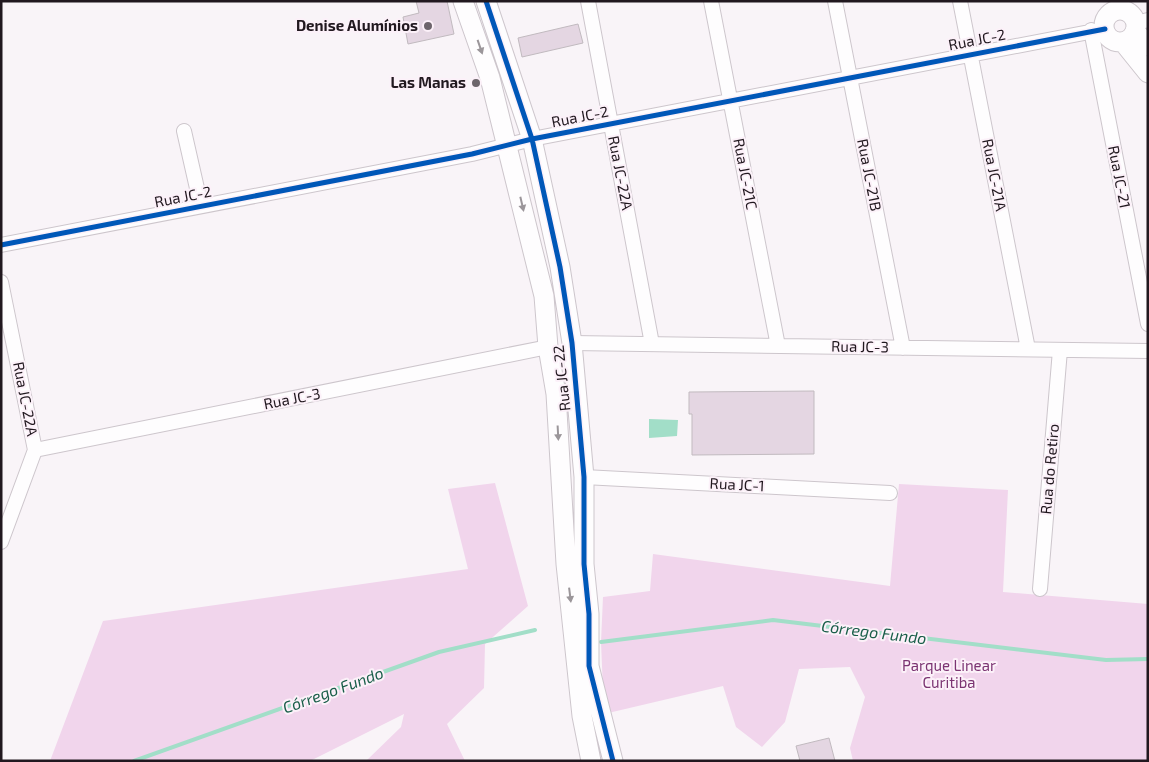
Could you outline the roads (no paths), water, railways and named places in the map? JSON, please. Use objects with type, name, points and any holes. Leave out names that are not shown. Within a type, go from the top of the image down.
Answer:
[{"type":"main road","name":"Rua JC-22","points":[[463,1],[490,78],[544,296],[548,347],[556,394],[575,564],[582,716],[591,761]]},
{"type":"main road","name":"Rua JC-22","points":[[486,1],[532,139],[560,267],[572,343],[584,476],[575,564],[589,614],[590,666],[613,761]]},
{"type":"main road","points":[[1119,20],[1148,46]]},
{"type":"main road","points":[[1119,20],[1148,73]]},
{"type":"street","name":"Rua JC-22A","points":[[588,1],[652,344]]},
{"type":"street","name":"Rua JC-21C","points":[[711,1],[778,346]]},
{"type":"street","name":"Rua JC-21B","points":[[834,1],[903,348]]},
{"type":"street","name":"Rua JC-21A","points":[[960,1],[1028,350]]},
{"type":"street","name":"Rua JC-2","points":[[1,245],[472,154],[532,139],[970,54],[1119,20]]},
{"type":"street","name":"Rua JC-21","points":[[1119,20],[1148,324]]},
{"type":"street","points":[[184,131],[202,206]]},
{"type":"street","name":"Rua JC-22A","points":[[1,282],[35,450],[1,542]]},
{"type":"street","name":"Rua JC-3","points":[[572,343],[1148,351]]},
{"type":"street","name":"Rua JC-3","points":[[35,450],[548,347]]},
{"type":"street","name":"Rua do Retiro","points":[[1040,589],[1060,350]]},
{"type":"street","name":"Rua JC-1","points":[[584,476],[890,493]]},
{"type":"waterway","name":"Córrego Fundo","points":[[601,642],[773,620],[1106,660],[1148,659]]},
{"type":"waterway","name":"Córrego Fundo","points":[[134,761],[439,652],[535,630]]},
{"type":"place","name":"Denise Alumínios","points":[[428,26]]},
{"type":"place","name":"Las Manas","points":[[476,83]]},
{"type":"park label","name":"Parque Linear Curitiba","points":[[949,674]]}]
